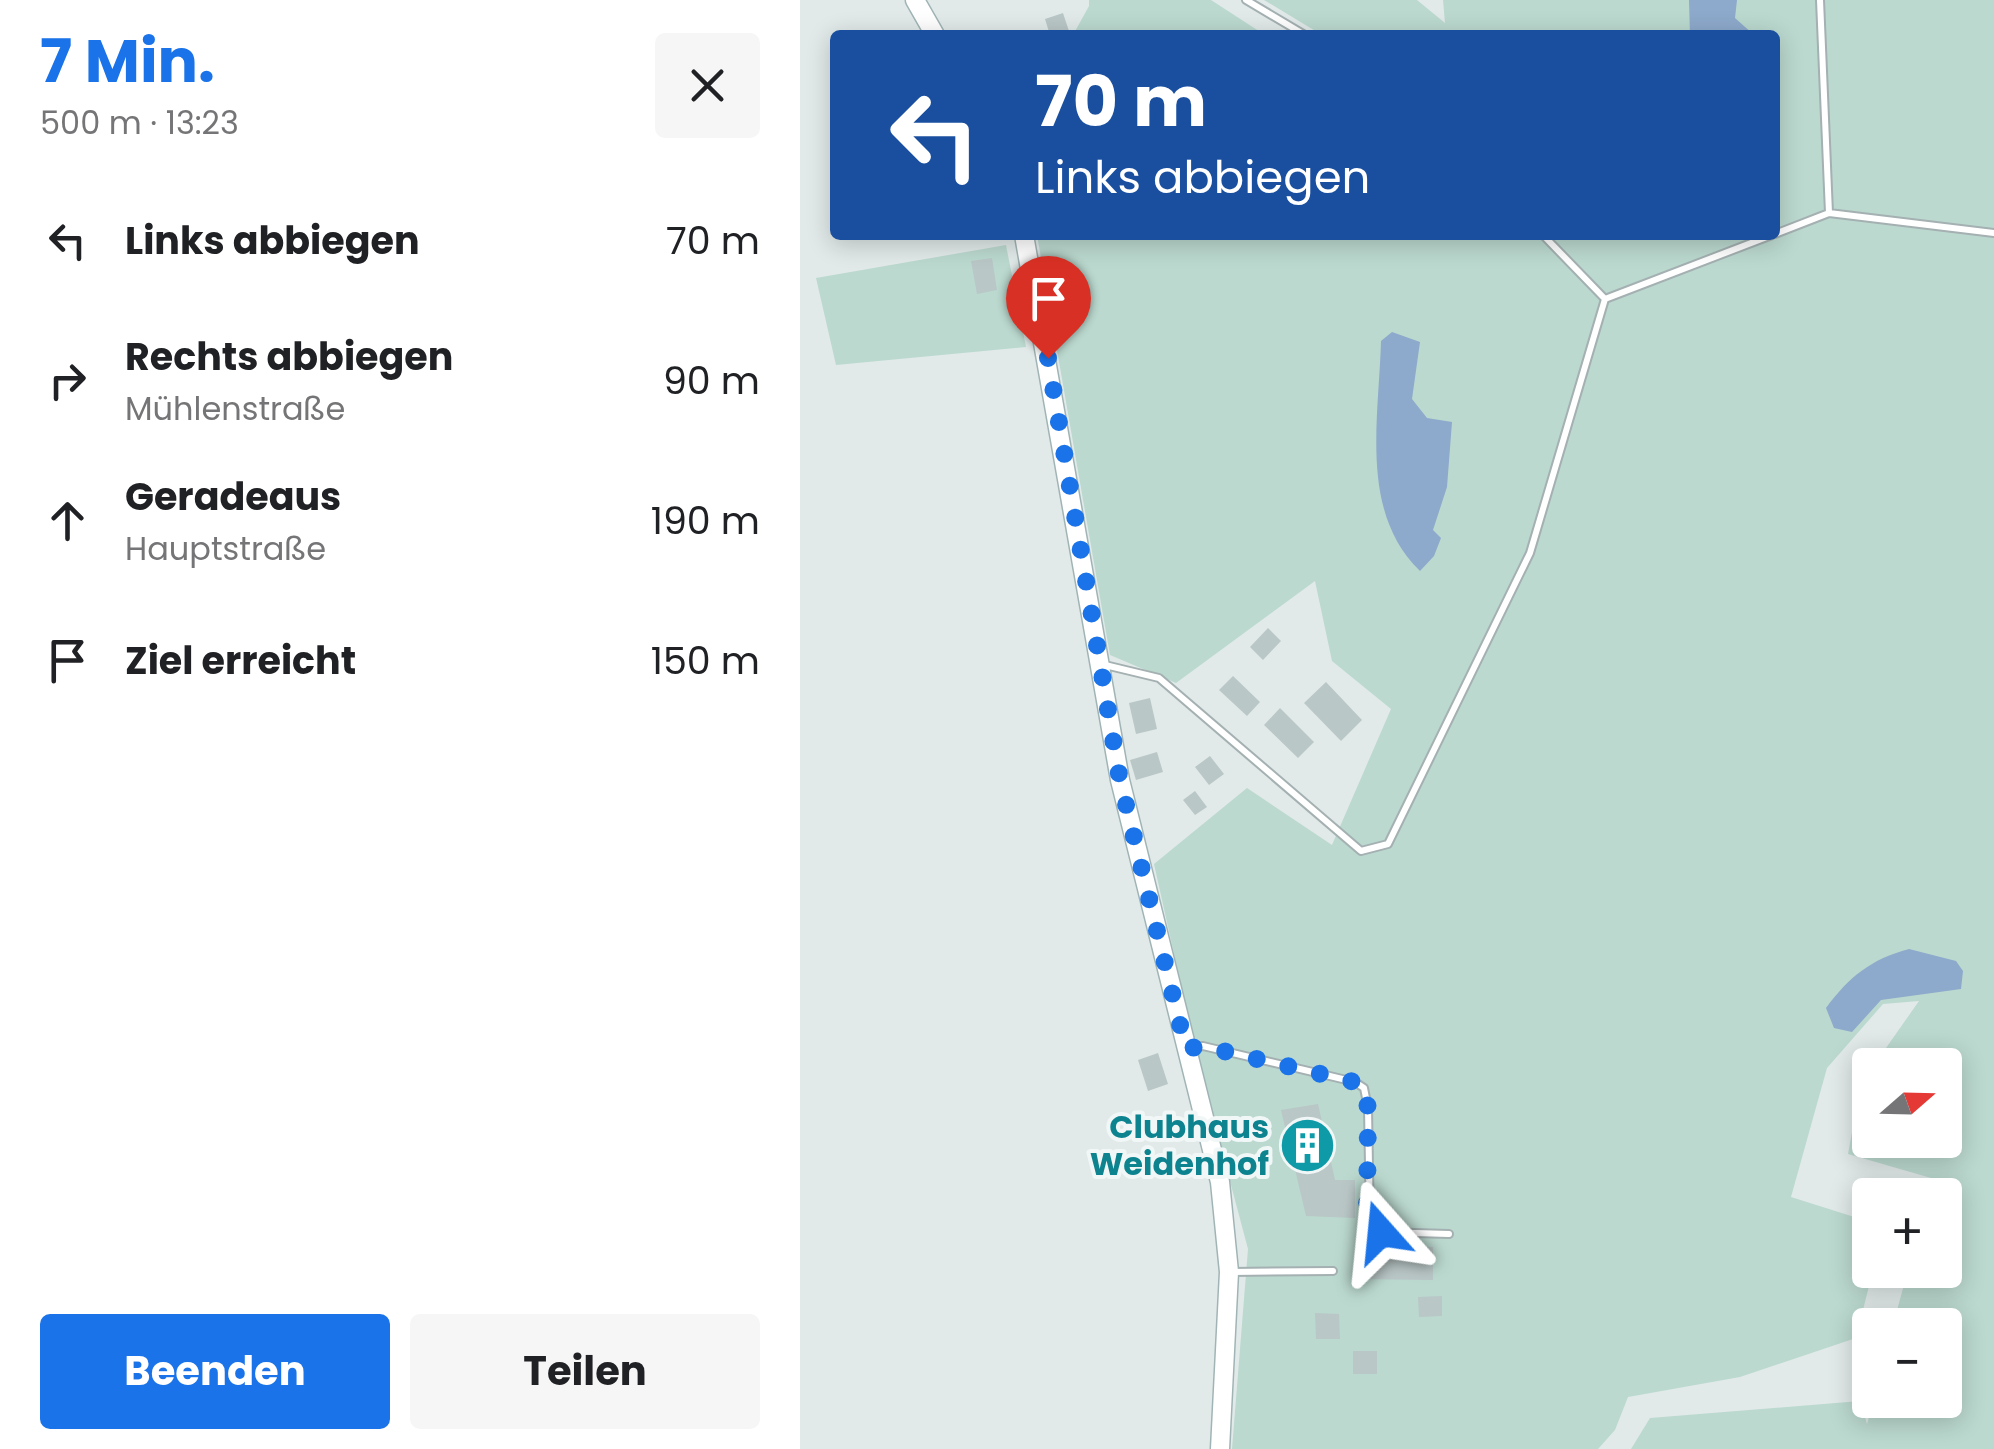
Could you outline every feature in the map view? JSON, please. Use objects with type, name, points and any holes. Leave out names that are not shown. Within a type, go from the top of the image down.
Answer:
[{"type":"main road","points":[[915,0],[932,30]]},
{"type":"main road","points":[[1025,240],[1130,829],[1220,1182],[1229,1272],[1220,1449]]},
{"type":"lane","points":[[1246,0],[1297,30]]},
{"type":"lane","points":[[1820,0],[1829,213]]},
{"type":"lane","points":[[1780,232],[1829,213],[1994,232]]},
{"type":"lane","points":[[1548,240],[1605,299]]},
{"type":"lane","points":[[1605,299],[1758,240]]},
{"type":"lane","points":[[1099,664],[1159,678],[1361,850],[1388,844],[1530,553],[1605,299]]},
{"type":"lane","points":[[1186,1049],[1202,1046],[1355,1082],[1364,1088],[1368,1093],[1370,1224],[1381,1232],[1449,1234]]},
{"type":"lane","points":[[1229,1272],[1333,1271]]},
{"type":"green space","points":[[1089,0],[1211,0],[1257,30],[1076,30]]},
{"type":"green space","points":[[1264,0],[1417,0],[1445,23],[1443,0],[1994,0],[1994,1449],[1631,1449],[1650,1418],[1852,1402],[1852,1418],[1865,1418],[1867,1424],[1869,1418],[1962,1418],[1962,1308],[1898,1308],[1903,1288],[1962,1288],[1962,1178],[1931,1178],[1862,1158],[1962,1158],[1962,1048],[1886,1048],[1919,1001],[1883,1004],[1827,1068],[1791,1197],[1852,1216],[1852,1288],[1868,1288],[1864,1308],[1852,1308],[1852,1339],[1740,1377],[1628,1397],[1615,1430],[1598,1449],[1232,1449],[1248,1249],[1197,1057],[1154,864],[1247,788],[1332,845],[1391,709],[1332,661],[1315,581],[1176,683],[1110,655],[1038,240],[1780,240],[1780,30],[1314,30]]},
{"type":"green space","points":[[1006,245],[1026,347],[836,365],[816,278]]},
{"type":"water","points":[[1689,0],[1737,0],[1735,18],[1748,30],[1690,30]]},
{"type":"water","points":[[1392,332],[1420,342],[1412,399],[1427,418],[1452,422],[1447,487],[1433,530],[1441,538],[1434,556],[1420,571],[1401,547],[1380,493],[1376,432],[1381,341]]},
{"type":"water","points":[[1909,949],[1956,961],[1963,971],[1961,989],[1881,1000],[1852,1032],[1834,1028],[1826,1008],[1843,987],[1872,964]]},
{"type":"building","points":[[1063,13],[1069,30],[1048,30],[1045,19]]},
{"type":"building","points":[[992,258],[997,290],[977,294],[971,261]]},
{"type":"building","points":[[1268,628],[1281,641],[1263,660],[1250,647]]},
{"type":"building","points":[[1233,676],[1260,702],[1247,716],[1219,690]]},
{"type":"building","points":[[1326,682],[1362,720],[1341,741],[1304,703]]},
{"type":"building","points":[[1150,698],[1157,729],[1136,734],[1129,703]]},
{"type":"building","points":[[1280,708],[1314,742],[1298,758],[1264,725]]},
{"type":"building","points":[[1157,752],[1163,772],[1136,780],[1130,760]]},
{"type":"building","points":[[1210,756],[1224,774],[1209,785],[1195,767]]},
{"type":"building","points":[[1195,791],[1207,807],[1195,815],[1183,800]]},
{"type":"building","points":[[1158,1053],[1168,1084],[1148,1091],[1138,1060]]},
{"type":"building","name":"Clubhaus Weidenhof","points":[[1318,1104],[1335,1180],[1355,1180],[1355,1218],[1306,1216],[1281,1110]]},
{"type":"building","points":[[1355,1246],[1433,1247],[1433,1280],[1354,1279]]},
{"type":"building","points":[[1442,1296],[1442,1316],[1419,1317],[1418,1297]]},
{"type":"building","points":[[1315,1313],[1339,1314],[1340,1339],[1316,1339]]},
{"type":"building","points":[[1353,1351],[1377,1351],[1377,1374],[1353,1374]]},
{"type":"place","name":"Clubhaus Weidenhof","points":[[1308,1145]]},
{"type":"route","points":[[1048,358],[1120,780],[1186,1049],[1202,1046],[1355,1082],[1364,1088],[1368,1093],[1367,1218],[1374,1230],[1381,1232]]}]
